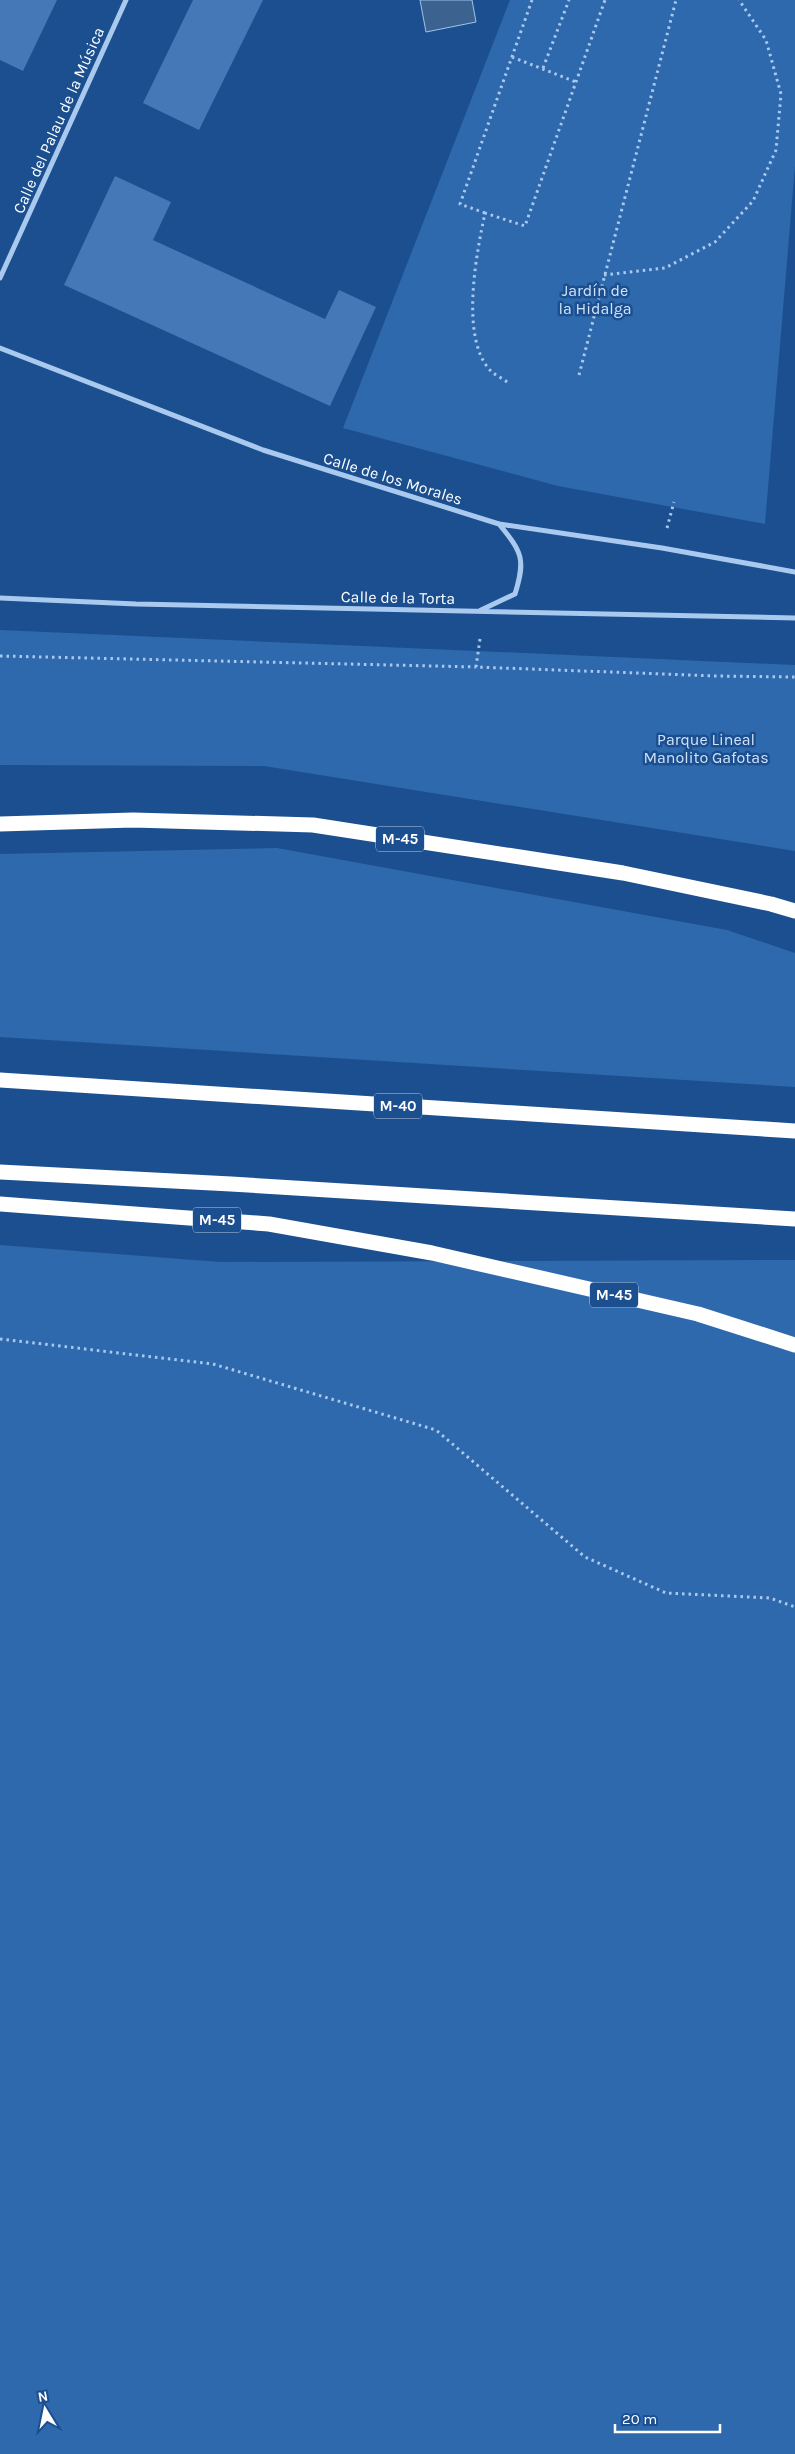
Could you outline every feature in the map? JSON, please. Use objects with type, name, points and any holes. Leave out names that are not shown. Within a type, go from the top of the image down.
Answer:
[{"type":"highway","name":"M-45","points":[[0,824],[133,820],[313,825],[623,873],[771,904],[795,911]]},
{"type":"highway","name":"M-40","points":[[0,1080],[795,1131]]},
{"type":"highway","points":[[0,1172],[231,1184],[795,1219]]},
{"type":"highway","name":"M-45","points":[[0,1204],[269,1224],[422,1251],[698,1314],[795,1345]]},
{"type":"street","name":"Calle del Palau de la Música","points":[[0,278],[126,0]]},
{"type":"street","name":"Calle de los Morales","points":[[0,348],[262,450],[499,524],[662,548],[795,572]]},
{"type":"street","points":[[478,611],[516,594],[522,572],[518,548],[499,524]]},
{"type":"street","name":"Calle de la Torta","points":[[0,598],[136,604],[795,618]]},
{"type":"path","points":[[532,0],[460,204],[526,226],[605,0]]},
{"type":"path","points":[[543,68],[569,0]]},
{"type":"path","points":[[579,375],[676,0]]},
{"type":"path","points":[[604,275],[665,268],[715,242],[754,201],[776,150],[780,94],[766,40],[739,0]]},
{"type":"path","points":[[512,57],[576,82]]},
{"type":"path","points":[[485,213],[472,282],[474,327],[481,355],[490,370],[506,382]]},
{"type":"path","points":[[476,667],[480,639]]},
{"type":"path","points":[[0,656],[476,667],[795,677]]},
{"type":"path","points":[[0,1339],[213,1364],[436,1430],[585,1557],[666,1593],[770,1598],[795,1607]]},
{"type":"green space","name":"Jardín de la Hidalga","points":[[510,0],[795,0],[795,166],[765,524],[558,486],[343,428]]},
{"type":"green space","name":"Parque Lineal Manolito Gafotas","points":[[0,630],[795,665],[795,851],[264,766],[0,765]]},
{"type":"green space","points":[[277,848],[727,930],[795,953],[795,1087],[0,1037],[0,854]]},
{"type":"green space","points":[[0,1245],[220,1262],[795,1260],[795,2454],[0,2454]]},
{"type":"shaded area","points":[[420,0],[472,0],[476,22],[426,32]]},
{"type":"building","points":[[0,0],[57,0],[23,71],[0,60]]},
{"type":"building","points":[[193,0],[263,0],[199,130],[143,103]]},
{"type":"building","points":[[115,176],[171,202],[153,240],[325,319],[339,290],[376,307],[330,406],[64,285]]}]
